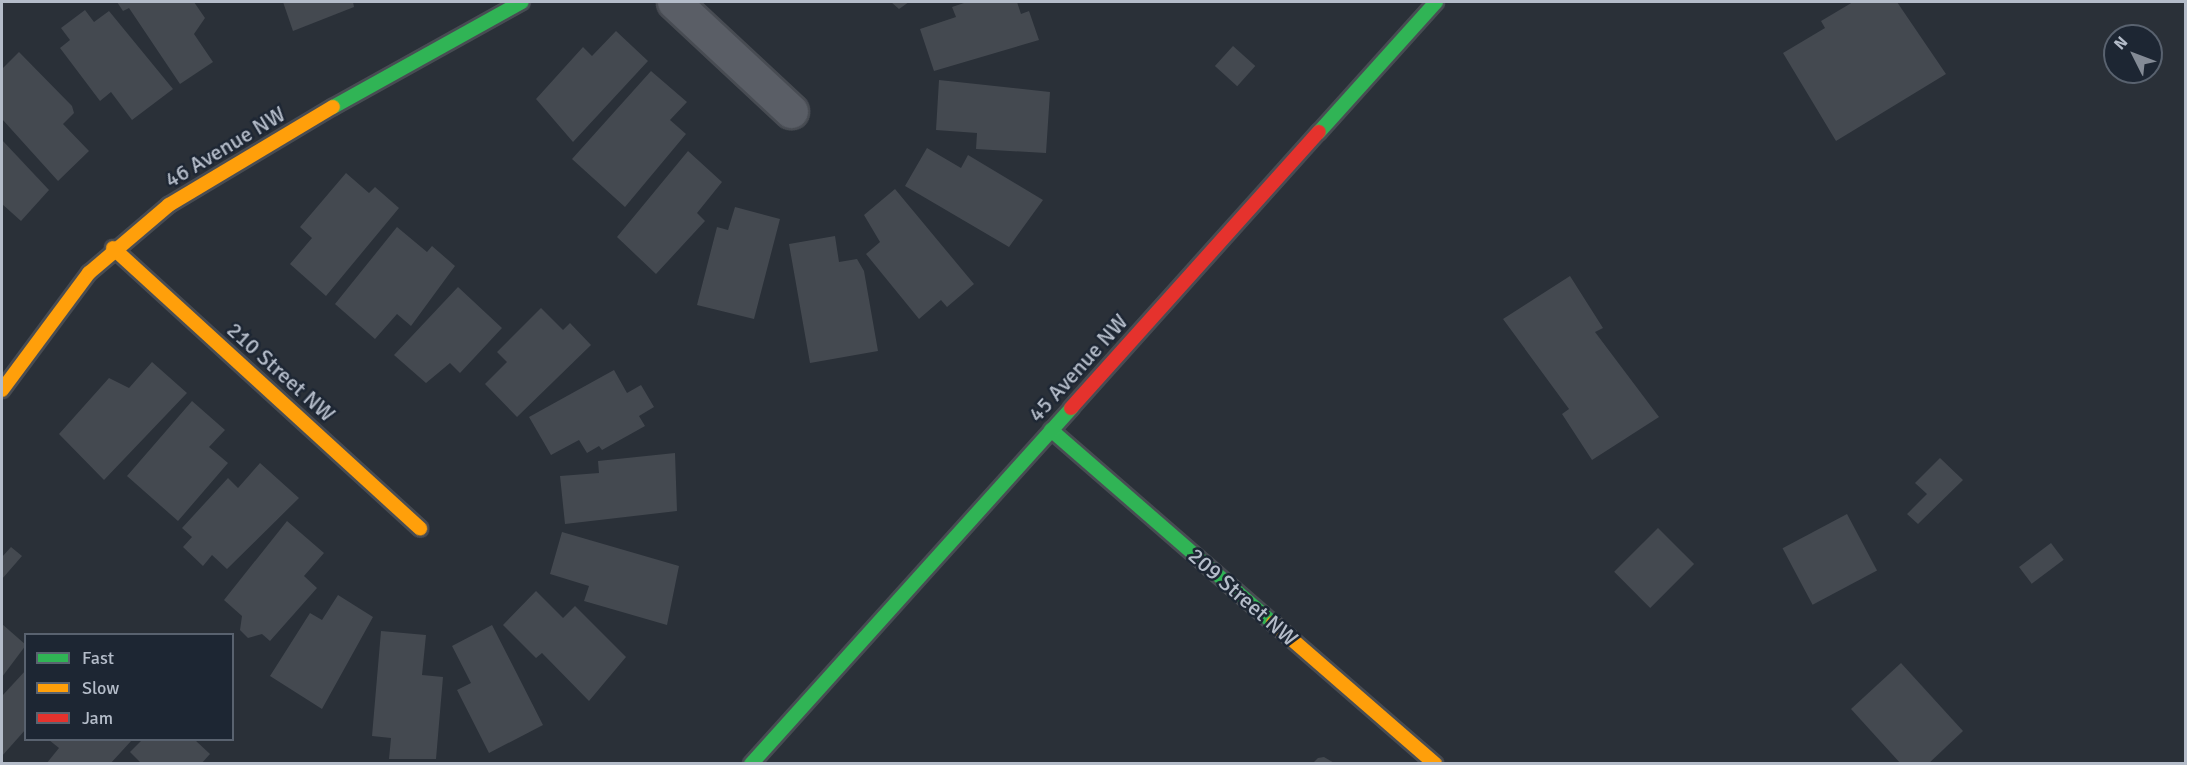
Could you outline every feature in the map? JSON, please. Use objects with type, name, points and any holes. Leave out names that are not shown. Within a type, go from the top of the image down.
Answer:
[{"type":"street","points":[[674,2],[791,111]]},
{"type":"street","name":"45 Avenue NW","points":[[751,764],[1436,2]]},
{"type":"street","name":"46 Avenue NW","points":[[2,390],[50,319],[113,248],[224,168],[508,5]]},
{"type":"street","name":"210 Street NW","points":[[113,248],[420,528]]},
{"type":"street","name":"209 Street NW","points":[[1051,430],[1435,764]]},
{"type":"building","points":[[117,2],[194,2],[205,18],[194,34],[213,62],[180,84],[129,8],[123,11]]},
{"type":"building","points":[[283,2],[353,2],[354,7],[293,31]]},
{"type":"building","points":[[891,2],[909,2],[899,9]]},
{"type":"building","points":[[967,2],[1017,2],[1021,14],[1029,11],[1039,40],[934,71],[920,29],[956,17],[952,7]]},
{"type":"building","points":[[1853,2],[1897,2],[1946,74],[1836,141],[1783,53],[1825,28],[1821,21]]},
{"type":"building","points":[[85,10],[94,22],[109,11],[173,89],[132,120],[111,92],[100,101],[60,48],[70,40],[61,28]]},
{"type":"building","points":[[616,31],[648,61],[573,142],[536,99],[583,47],[592,56]]},
{"type":"building","points":[[1233,46],[1255,66],[1237,86],[1215,66]]},
{"type":"building","points":[[19,52],[72,106],[74,113],[63,124],[89,151],[58,181],[2,119],[2,69]]},
{"type":"building","points":[[651,71],[687,102],[670,120],[686,134],[625,207],[572,159]]},
{"type":"building","points":[[939,80],[1050,92],[1046,153],[976,149],[977,133],[936,130]]},
{"type":"building","points":[[2,140],[49,190],[21,221],[2,204]]},
{"type":"building","points":[[927,148],[961,168],[968,155],[1043,200],[1009,247],[905,186]]},
{"type":"building","points":[[688,151],[722,182],[697,213],[705,221],[656,274],[617,237]]},
{"type":"building","points":[[346,173],[369,193],[375,187],[399,208],[326,296],[290,264],[312,238],[300,227]]},
{"type":"building","points":[[895,189],[974,284],[947,307],[941,300],[919,319],[866,254],[880,242],[864,215]]},
{"type":"building","points":[[735,207],[780,219],[754,319],[697,305],[717,227],[728,230]]},
{"type":"building","points":[[397,227],[427,252],[432,246],[455,266],[411,326],[397,314],[375,339],[335,304]]},
{"type":"building","points":[[835,236],[839,262],[857,259],[864,271],[878,351],[810,363],[789,244]]},
{"type":"building","points":[[1570,276],[1603,328],[1595,332],[1659,417],[1592,460],[1562,414],[1569,409],[1503,319]]},
{"type":"building","points":[[458,287],[502,328],[460,373],[450,363],[426,383],[394,355]]},
{"type":"building","points":[[541,308],[563,330],[570,323],[591,345],[517,417],[485,384],[507,362],[497,352]]},
{"type":"building","points":[[152,362],[187,393],[104,480],[59,434],[109,378],[129,388]]},
{"type":"building","points":[[614,370],[627,393],[641,385],[654,407],[639,416],[645,426],[602,450],[599,446],[587,453],[579,440],[551,455],[529,417]]},
{"type":"building","points":[[192,401],[225,430],[209,447],[228,463],[178,521],[127,476]]},
{"type":"building","points":[[675,453],[677,511],[565,524],[560,476],[599,473],[598,461]]},
{"type":"building","points":[[1940,458],[1963,480],[1918,524],[1907,514],[1927,494],[1915,483]]},
{"type":"building","points":[[260,463],[299,498],[227,569],[212,555],[203,566],[183,547],[192,537],[182,528],[228,478],[238,488]]},
{"type":"building","points":[[1847,514],[1877,571],[1813,605],[1783,548]]},
{"type":"building","points":[[287,521],[324,553],[304,576],[317,588],[270,641],[262,634],[248,638],[240,630],[242,616],[224,600]]},
{"type":"building","points":[[1658,528],[1694,564],[1650,608],[1614,572]]},
{"type":"building","points":[[562,532],[679,566],[667,625],[584,601],[589,586],[550,574]]},
{"type":"building","points":[[2051,543],[2064,560],[2032,584],[2019,567]]},
{"type":"building","points":[[11,547],[22,556],[2,579],[2,557]]},
{"type":"building","points":[[536,591],[563,618],[575,606],[626,657],[589,701],[542,653],[536,658],[503,625]]},
{"type":"building","points":[[338,595],[373,617],[322,709],[270,676],[310,613],[322,620]]},
{"type":"building","points":[[2,624],[24,643],[24,648],[2,677]]},
{"type":"building","points":[[492,625],[543,725],[489,753],[457,690],[471,683],[452,646]]},
{"type":"building","points":[[381,631],[426,635],[422,675],[443,677],[436,759],[389,759],[391,738],[372,736]]},
{"type":"building","points":[[1901,663],[1963,731],[1928,764],[1901,764],[1851,709]]},
{"type":"building","points":[[24,672],[24,731],[2,756],[2,696]]},
{"type":"building","points":[[50,741],[131,741],[110,764],[46,764],[59,748]]},
{"type":"building","points":[[141,741],[196,741],[210,754],[201,764],[142,764],[130,752]]},
{"type":"building","points":[[1324,757],[1336,764],[1312,764],[1318,758]]},
{"type":"traffic: fast","points":[[333,107],[522,2]]},
{"type":"traffic: fast","points":[[1319,132],[1436,2]]},
{"type":"traffic: fast","points":[[751,764],[1071,408]]},
{"type":"traffic: fast","points":[[1051,430],[1273,623]]},
{"type":"traffic: slow","points":[[2,390],[89,273],[169,205],[333,107]]},
{"type":"traffic: slow","points":[[113,248],[420,528]]},
{"type":"traffic: slow","points":[[1273,623],[1435,764]]},
{"type":"traffic: jam","points":[[1071,408],[1319,132]]}]
